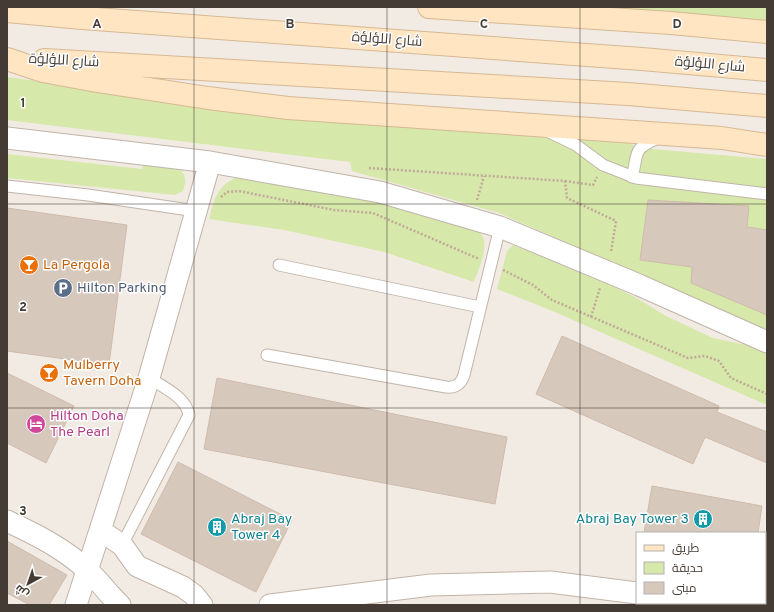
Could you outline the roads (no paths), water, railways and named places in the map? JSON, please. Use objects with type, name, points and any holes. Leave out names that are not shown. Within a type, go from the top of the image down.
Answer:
[{"type":"main road","points":[[429,7],[671,23],[767,32]]},
{"type":"main road","name":"شارع اللؤلؤة","points":[[7,11],[90,19],[642,59],[767,70]]},
{"type":"main road","points":[[7,59],[58,74],[222,100],[288,108],[722,138],[767,145]]},
{"type":"main road","name":"شارع اللؤلؤة","points":[[7,59],[156,65],[628,94],[767,106]]},
{"type":"street","points":[[7,138],[210,162],[380,192],[500,227],[639,285],[767,342]]},
{"type":"street","points":[[76,605],[150,378],[210,162]]},
{"type":"street","points":[[7,521],[44,539],[88,570],[120,605]]},
{"type":"street","points":[[101,531],[122,545],[137,566],[183,587],[194,595],[202,605]]},
{"type":"street","points":[[270,605],[431,585],[550,582],[636,594]]},
{"type":"lane","points":[[532,124],[576,145],[604,166],[632,176],[767,194]]},
{"type":"lane","points":[[632,176],[635,155],[639,148],[667,134]]},
{"type":"lane","points":[[7,186],[88,195],[196,211]]},
{"type":"lane","points":[[267,355],[453,387],[459,384],[463,378],[500,227]]},
{"type":"lane","points":[[279,265],[480,307]]},
{"type":"lane","points":[[122,545],[189,415],[188,408],[183,401],[150,378]]},
{"type":"place","name":"La Pergola","points":[[29,265]]},
{"type":"place","name":"Hilton Parking","points":[[63,288]]},
{"type":"place","name":"Mulberry Tavern Doha","points":[[49,373]]},
{"type":"place","name":"Hilton Doha The Pearl","points":[[36,424]]},
{"type":"place","name":"Abraj Bay Tower 3","points":[[703,519]]},
{"type":"place","name":"Abraj Bay Tower 4","points":[[217,527]]}]
